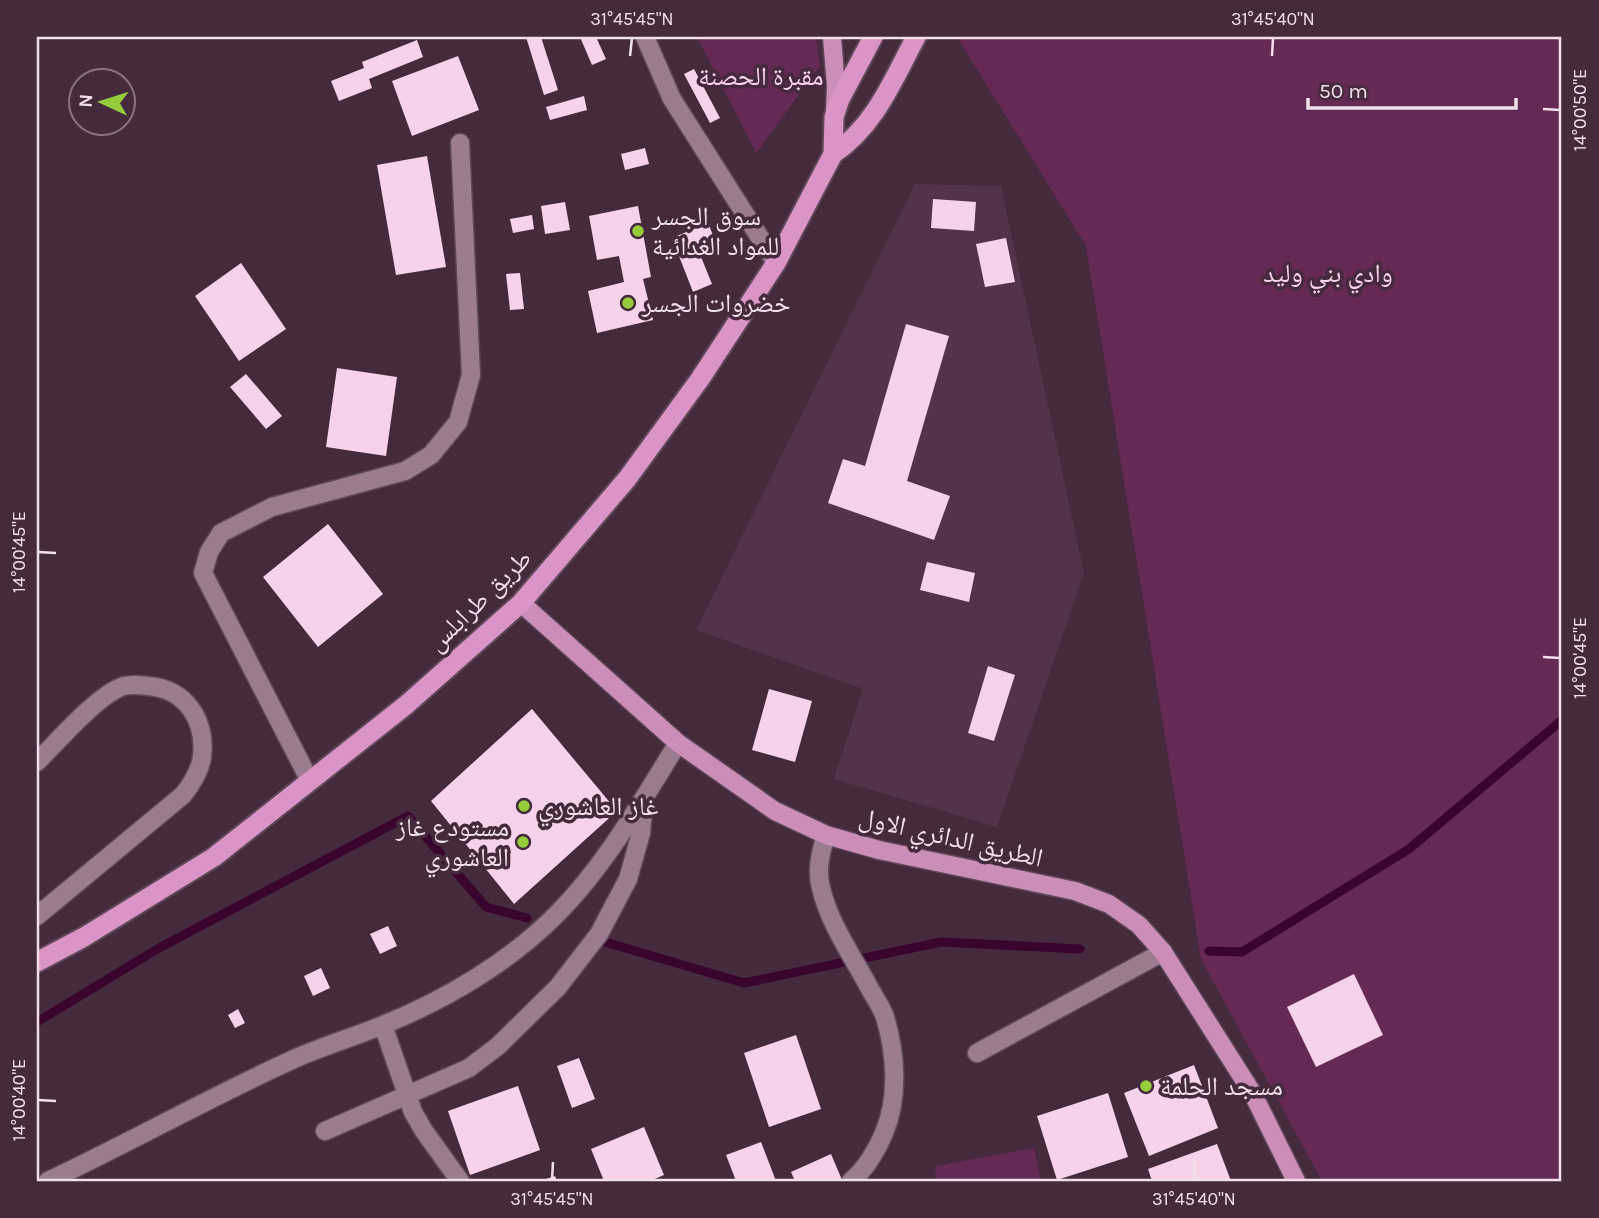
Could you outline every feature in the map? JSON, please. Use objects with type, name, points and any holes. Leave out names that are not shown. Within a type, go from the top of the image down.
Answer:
[{"type":"highway","points":[[833,155],[834,117],[848,82],[873,37]]},
{"type":"highway","points":[[833,155],[847,145],[871,120],[916,37]]},
{"type":"highway","name":"طريق طرابلس","points":[[37,962],[84,937],[214,857],[406,705],[521,603],[627,479],[700,379],[776,262],[833,155]]},
{"type":"main road","points":[[832,37],[836,87],[834,117]]},
{"type":"main road","name":"الطريق الدائري الاول","points":[[521,603],[678,743],[775,811],[826,835],[928,862],[1075,891],[1109,904],[1139,925],[1163,952],[1253,1094],[1296,1181]]},
{"type":"street","points":[[645,37],[672,99],[776,262]]},
{"type":"street","points":[[310,781],[203,573],[209,552],[221,533],[272,507],[405,471],[431,455],[458,422],[471,375],[460,143]]},
{"type":"street","points":[[37,762],[96,704],[121,687],[151,686],[174,692],[194,712],[201,731],[202,759],[193,782],[183,795],[37,916]]},
{"type":"street","points":[[48,1181],[295,1058],[422,1008],[485,971],[545,925],[587,881],[615,844],[678,743]]},
{"type":"street","points":[[325,1131],[469,1068],[498,1046],[558,988],[599,934],[628,879],[641,833],[645,796]]},
{"type":"street","points":[[826,835],[819,855],[820,886],[831,915],[884,1016],[892,1050],[895,1082],[891,1116],[879,1145],[857,1177],[851,1181]]},
{"type":"street","points":[[977,1053],[1163,952]]},
{"type":"street","points":[[383,1025],[407,1097],[424,1131],[460,1181]]},
{"type":"shaded area","points":[[915,184],[1001,186],[1084,573],[997,827],[834,779],[863,689],[696,630]]},
{"type":"green space","name":"مقبرة الحصنة","points":[[697,37],[816,37],[820,66],[756,153]]},
{"type":"green space","name":"وادي بني وليد","points":[[957,37],[1562,37],[1562,1181],[1322,1181],[1201,959],[1086,246]]},
{"type":"green space","points":[[1034,1148],[1041,1181],[935,1181],[936,1166]]},
{"type":"building","points":[[526,37],[541,37],[558,90],[544,95]]},
{"type":"building","points":[[580,37],[596,37],[606,59],[592,65]]},
{"type":"building","points":[[417,40],[423,57],[369,79],[372,88],[339,101],[331,81],[364,68],[362,62]]},
{"type":"building","points":[[458,56],[479,110],[412,136],[392,81]]},
{"type":"building","points":[[694,69],[720,118],[710,123],[684,74]]},
{"type":"building","points":[[584,96],[587,110],[550,120],[546,107]]},
{"type":"building","points":[[645,148],[649,164],[625,170],[621,154]]},
{"type":"building","points":[[427,156],[446,267],[396,275],[377,165]]},
{"type":"building","points":[[933,199],[976,202],[974,231],[931,228]]},
{"type":"building","points":[[565,202],[570,230],[545,234],[541,206]]},
{"type":"building","points":[[638,206],[651,277],[643,279],[653,320],[597,333],[588,291],[624,282],[619,256],[597,260],[589,216]]},
{"type":"building","points":[[532,215],[534,229],[513,233],[510,219]]},
{"type":"building","points":[[708,223],[717,245],[699,252],[712,284],[693,292],[672,238]]},
{"type":"building","points":[[1006,238],[1015,282],[985,287],[976,244]]},
{"type":"building","points":[[241,263],[286,329],[239,361],[195,296]]},
{"type":"building","points":[[520,273],[524,309],[510,310],[506,274]]},
{"type":"building","points":[[906,324],[949,336],[907,481],[950,496],[934,540],[828,503],[843,459],[865,466]]},
{"type":"building","points":[[337,368],[397,377],[386,456],[326,447]]},
{"type":"building","points":[[246,374],[282,416],[266,429],[230,387]]},
{"type":"building","points":[[328,524],[383,594],[318,647],[263,577]]},
{"type":"building","points":[[927,562],[975,573],[969,602],[920,590]]},
{"type":"building","points":[[988,666],[1015,675],[994,741],[968,733]]},
{"type":"building","points":[[769,689],[812,701],[795,762],[752,750]]},
{"type":"building","name":"غاز العاشوري","points":[[532,709],[617,811],[514,904],[431,801]]},
{"type":"building","points":[[388,926],[397,946],[380,954],[370,934]]},
{"type":"building","points":[[321,968],[330,988],[313,996],[304,976]]},
{"type":"building","points":[[1354,974],[1383,1035],[1316,1067],[1287,1007]]},
{"type":"building","points":[[238,1009],[245,1023],[235,1028],[228,1015]]},
{"type":"building","points":[[796,1035],[821,1109],[769,1127],[744,1053]]},
{"type":"building","points":[[579,1058],[595,1099],[572,1108],[557,1066]]},
{"type":"building","points":[[1194,1065],[1218,1128],[1149,1156],[1124,1093]]},
{"type":"building","points":[[518,1086],[540,1150],[470,1175],[448,1111]]},
{"type":"building","points":[[1108,1093],[1128,1157],[1057,1180],[1037,1116]]},
{"type":"building","points":[[644,1127],[664,1175],[650,1181],[604,1181],[591,1149]]},
{"type":"building","points":[[761,1142],[776,1181],[736,1181],[726,1155]]},
{"type":"building","points":[[1217,1144],[1231,1181],[1152,1181],[1148,1169]]},
{"type":"building","points":[[831,1154],[842,1180],[795,1181],[791,1172]]},
{"type":"building","points":[[555,1176],[557,1181],[540,1181]]},
{"type":"waterway","points":[[1209,951],[1242,952],[1409,849],[1562,720]]},
{"type":"waterway","points":[[37,1022],[159,948],[408,816],[486,907],[527,918]]},
{"type":"waterway","points":[[605,942],[744,983],[941,942],[1080,949]]},
{"type":"place","name":"سوق الجسر للمواد الغدائية","points":[[638,231]]},
{"type":"place","name":"خضروات الجسر","points":[[628,303]]},
{"type":"place","name":"غاز العاشوري","points":[[524,806]]},
{"type":"place","name":"مستودع غاز العاشوري","points":[[523,842]]},
{"type":"place","name":"مسجد الحلمة","points":[[1146,1086]]}]
